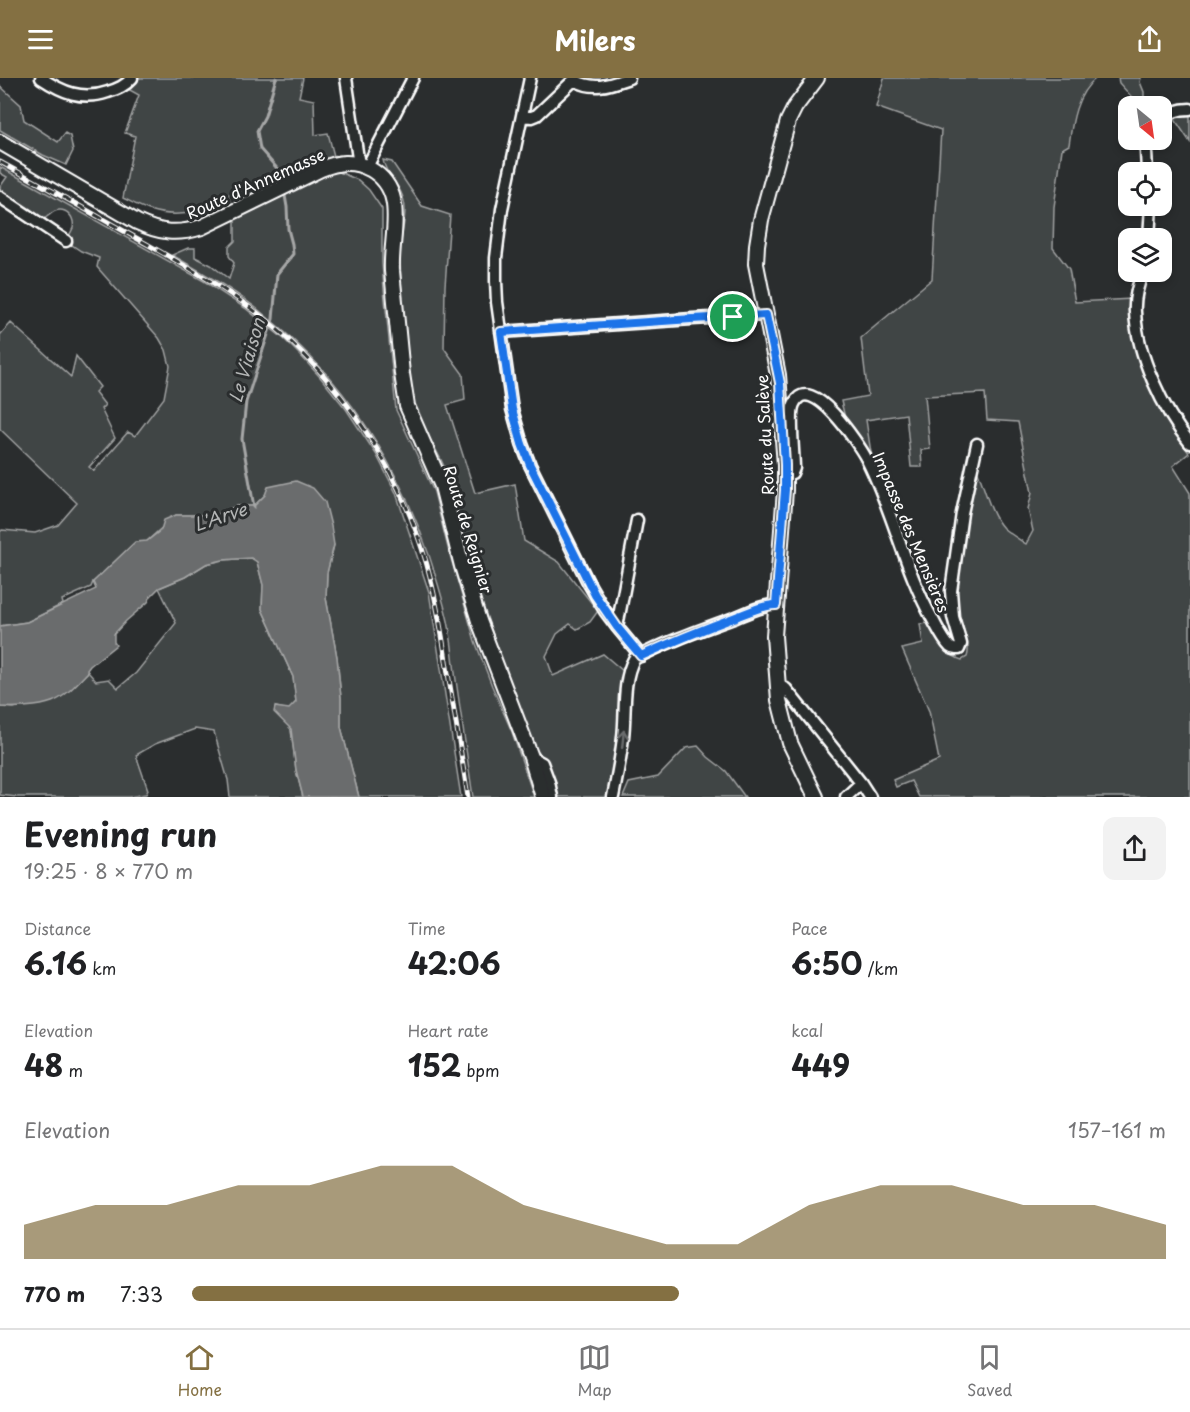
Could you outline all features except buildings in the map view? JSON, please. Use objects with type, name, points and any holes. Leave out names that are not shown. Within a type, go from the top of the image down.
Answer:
[{"type":"main road","name":"Route du Salève","points":[[816,797],[790,743],[782,716],[777,685],[774,636],[785,474],[780,383],[756,264],[761,220],[788,121],[795,107],[818,78]]},
{"type":"main road","name":"Route d'Annemasse","points":[[0,141],[137,222],[172,233],[190,231],[209,224],[321,170],[345,162],[363,166]]},
{"type":"main road","name":"Route de Reignier","points":[[363,166],[384,180],[395,204],[392,271],[407,406],[442,486],[479,621],[531,757],[543,797]]},
{"type":"street","points":[[41,78],[60,89],[83,97],[121,88],[132,78]]},
{"type":"street","points":[[346,78],[363,166]]},
{"type":"street","points":[[363,166],[413,78]]},
{"type":"street","points":[[530,78],[498,232],[496,281],[512,409],[527,456],[588,582],[605,611],[641,656]]},
{"type":"street","points":[[522,116],[537,115],[575,79],[584,86],[593,87],[629,78]]},
{"type":"street","points":[[1172,112],[1178,109],[1190,109]]},
{"type":"street","points":[[0,197],[66,241]]},
{"type":"street","points":[[1139,282],[1135,310],[1148,369],[1167,410],[1190,443]]},
{"type":"street","points":[[501,332],[766,315]]},
{"type":"street","name":"Impasse des Mensières","points":[[785,474],[792,473],[794,468],[792,414],[794,404],[805,395],[815,397],[829,408],[865,456],[917,589],[941,634],[950,646],[959,649],[962,644],[951,605],[952,581],[962,513],[976,444]]},
{"type":"street","points":[[617,627],[638,520]]},
{"type":"street","points":[[613,797],[624,735],[627,679],[634,660],[693,633],[776,605]]},
{"type":"street","points":[[777,685],[786,690],[870,797]]},
{"type":"street","points":[[531,757],[542,763],[552,797]]},
{"type":"street","points":[[846,797],[861,783]]},
{"type":"shaded area","points":[[138,78],[303,78],[299,97],[314,100],[315,135],[328,133],[334,156],[241,202],[235,190],[228,195],[230,201],[201,211],[169,214],[146,209],[123,198],[135,136],[125,133],[139,95],[128,89]]},
{"type":"shaded area","points":[[884,78],[1096,78],[1079,100],[1069,145],[1062,149],[1054,207],[1053,248],[1069,269],[1075,302],[1132,299],[1138,348],[1145,375],[1162,410],[1189,453],[1173,466],[1190,493],[1190,797],[919,797],[911,781],[896,787],[893,780],[939,760],[929,711],[902,649],[923,644],[920,624],[929,623],[951,654],[962,660],[967,657],[967,639],[956,606],[956,581],[975,472],[978,472],[991,509],[1003,528],[1026,544],[1033,531],[1028,509],[1032,493],[1018,422],[987,420],[985,393],[925,396],[930,449],[921,450],[922,467],[911,467],[906,414],[866,420],[871,453],[867,453],[845,418],[841,401],[868,396],[861,338],[932,279],[941,130],[876,107]]},
{"type":"shaded area","points":[[1118,78],[1141,78],[1144,96],[1131,96],[1119,83]]},
{"type":"shaded area","points":[[0,86],[21,105],[24,120],[58,142],[65,133],[70,136],[73,151],[66,165],[43,155],[0,130]]},
{"type":"shaded area","points":[[1190,114],[1190,142],[1174,118]]},
{"type":"shaded area","points":[[383,160],[392,162],[422,206],[450,215],[444,348],[463,374],[465,400],[447,405],[475,493],[515,484],[524,541],[559,562],[598,611],[590,622],[577,629],[570,624],[557,634],[546,656],[553,676],[603,654],[623,671],[616,760],[607,797],[557,797],[545,759],[534,748],[500,655],[469,562],[447,474],[414,404],[400,272],[404,201]]},
{"type":"shaded area","points":[[0,167],[204,281],[245,308],[284,339],[301,356],[346,409],[376,454],[396,493],[429,592],[461,797],[359,797],[341,727],[337,657],[326,598],[327,573],[334,545],[265,495],[254,506],[237,506],[214,515],[176,515],[147,541],[93,582],[91,587],[62,600],[63,604],[27,622],[0,626],[0,532],[2,530],[35,533],[58,525],[77,503],[0,429],[0,335],[11,323],[71,377],[76,356],[100,387],[95,392],[105,405],[101,409],[115,438],[89,467],[94,471],[128,432],[135,436],[164,398],[170,366],[166,350],[159,338],[97,267],[99,258],[81,251],[66,241],[73,228],[73,220],[69,214],[59,210],[43,220],[0,197],[0,187],[7,177],[0,173]]},
{"type":"shaded area","points":[[339,172],[358,180],[369,190],[382,209],[382,263],[396,410],[434,492],[475,641],[512,732],[534,797],[473,797],[449,628],[439,588],[429,555],[401,487],[365,424],[344,395],[295,341],[245,299],[172,255],[188,248],[195,248],[195,257],[211,265],[229,279],[234,263],[229,256],[229,247],[235,241],[235,218],[327,173]]},
{"type":"shaded area","points":[[252,558],[257,561],[263,585],[262,609],[293,677],[296,702],[289,710],[276,707],[291,729],[296,770],[303,797],[230,797],[228,780],[214,732],[195,729],[155,744],[136,755],[148,790],[146,794],[128,797],[0,795],[0,707],[14,708],[67,692],[88,672],[96,681],[109,679],[118,688],[136,673],[176,623],[159,588],[185,577],[206,564]]},
{"type":"shaded area","points":[[698,746],[726,771],[745,797],[623,797],[629,783],[658,777],[686,748]]},
{"type":"water","name":"L'Arve","points":[[296,481],[313,488],[325,502],[331,526],[334,545],[327,573],[326,598],[337,657],[341,727],[359,797],[303,797],[296,770],[291,729],[274,712],[275,707],[289,709],[296,702],[293,677],[262,609],[263,585],[257,562],[251,558],[206,564],[185,577],[159,588],[148,602],[114,634],[116,645],[90,666],[88,672],[76,685],[57,700],[34,706],[0,707],[0,626],[27,622],[96,589],[93,582],[135,542],[147,541],[161,530],[164,520],[176,515],[214,515],[237,506],[254,506],[265,495],[268,487]]},
{"type":"waterway","name":"Le Viaison","points":[[276,78],[265,116],[257,131],[260,149],[282,174],[283,184]]},
{"type":"waterway","name":"Le Viaison","points":[[254,507],[242,439],[246,402],[273,319],[277,274],[293,254],[284,190]]},
{"type":"railway","points":[[0,162],[171,258],[235,297],[293,344],[343,399],[365,430],[401,495],[427,565],[441,628],[468,797]]},
{"type":"route","points":[[766,315],[778,375],[786,479],[776,605],[752,611],[693,633],[641,656],[595,595],[530,465],[512,409],[501,332],[733,317],[766,315]]}]
